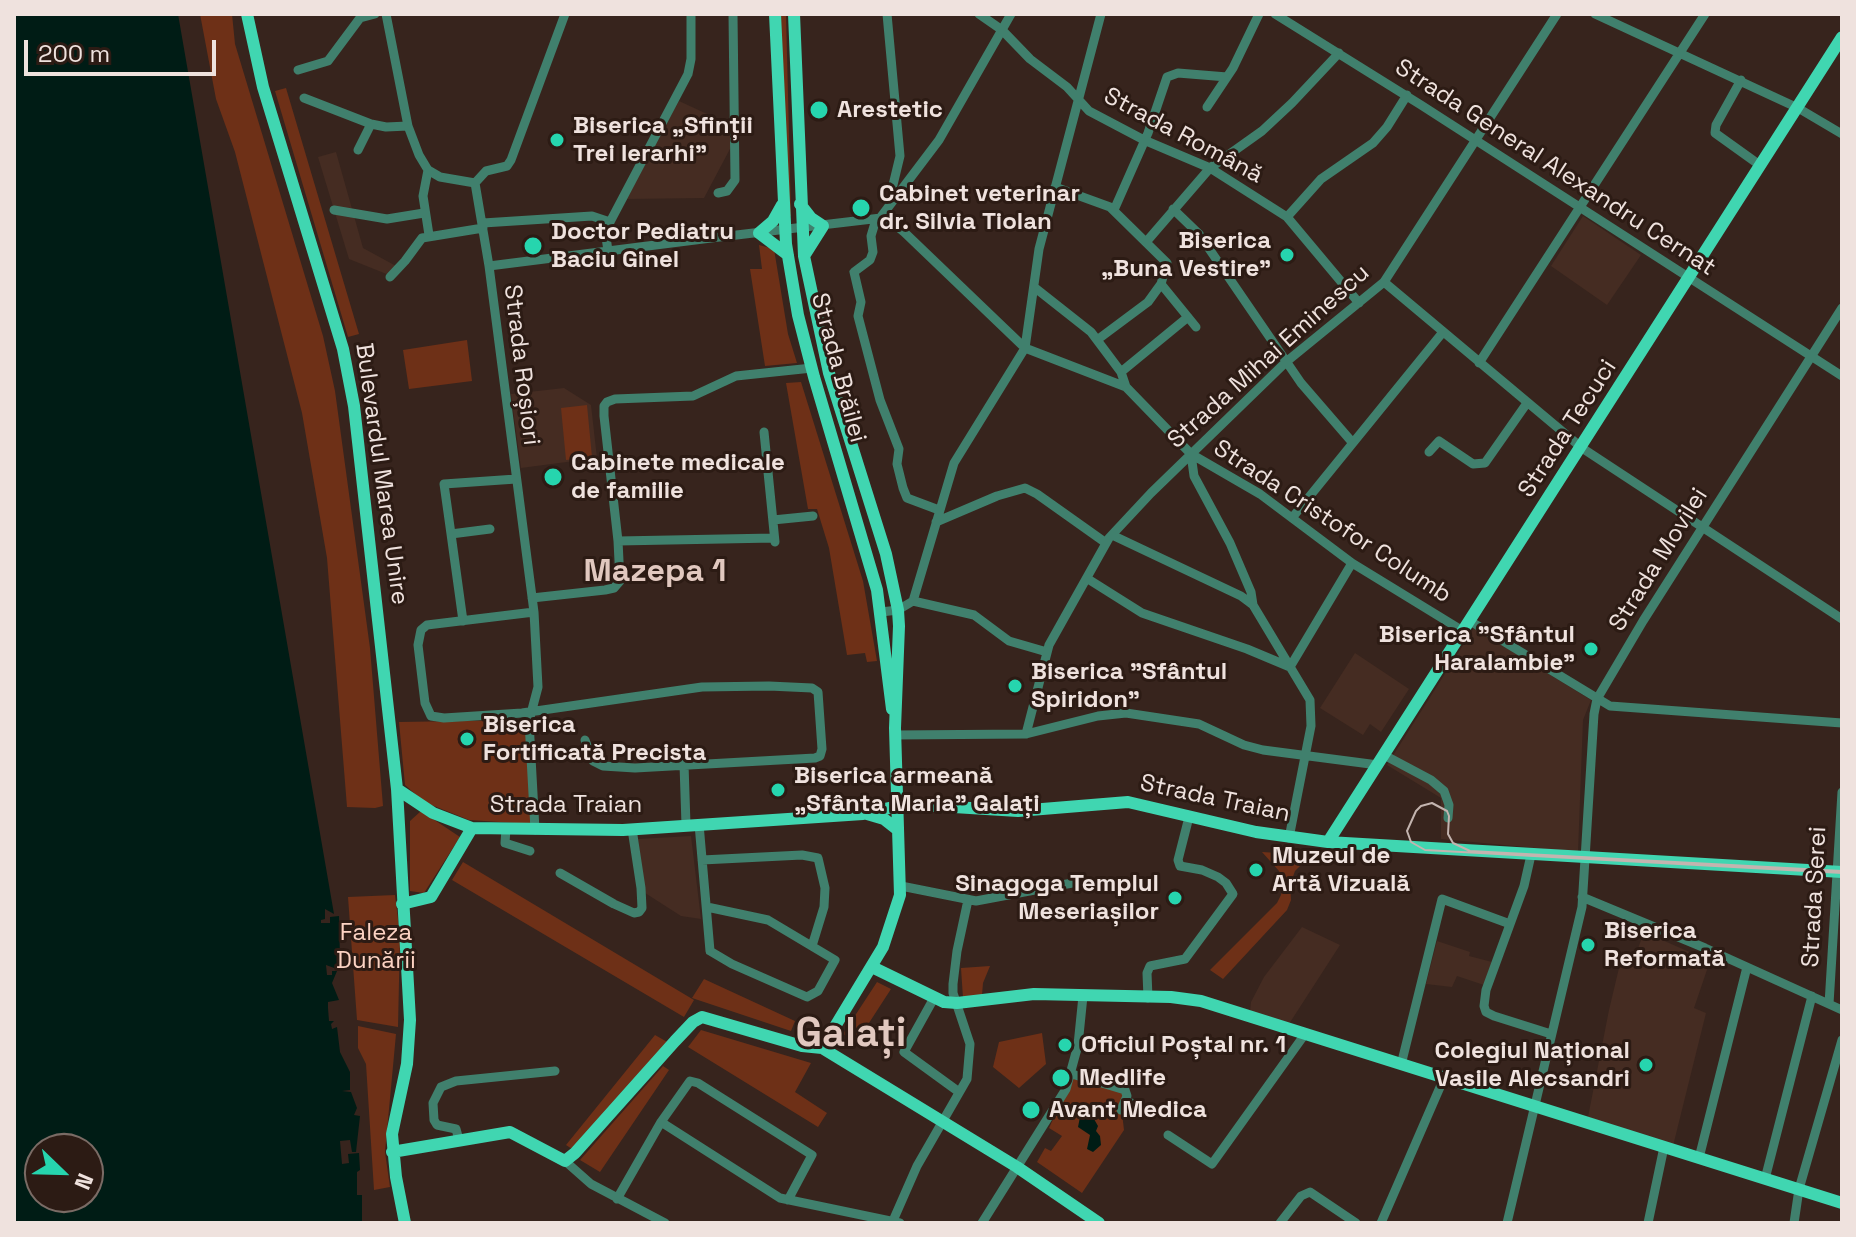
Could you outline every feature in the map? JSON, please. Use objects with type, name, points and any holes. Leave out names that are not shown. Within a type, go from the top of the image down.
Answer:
[{"type":"main road","name":"Bulevardul Marea Unire","points":[[247,14],[263,87],[343,349],[351,389],[397,789],[410,1045],[392,1134],[392,1152],[405,1223]]},
{"type":"main road","name":"Strada Brăilei","points":[[775,14],[782,205],[798,315],[868,553],[881,612],[895,732],[901,886],[894,918],[872,967],[822,1048]]},
{"type":"main road","name":"Strada Brăilei","points":[[794,14],[804,256],[829,373],[886,554],[898,610],[895,732]]},
{"type":"main road","name":"Strada Tecuci","points":[[1328,842],[1842,37]]},
{"type":"main road","points":[[800,204],[811,218],[823,226],[804,256]]},
{"type":"main road","points":[[782,205],[773,221],[759,233],[788,255]]},
{"type":"main road","name":"Strada Traian","points":[[397,789],[433,813],[472,828],[632,829],[863,814],[915,804],[1018,811],[1128,802],[1289,838],[1328,842],[1839,871]]},
{"type":"main road","points":[[863,814],[884,819],[898,830]]},
{"type":"main road","points":[[402,904],[426,900],[434,893],[472,828]]},
{"type":"main road","points":[[872,967],[934,998],[957,1003],[1034,994],[1201,1001],[1842,1203]]},
{"type":"main road","points":[[392,1152],[510,1132],[565,1161],[693,1022],[702,1017],[802,1046],[822,1048],[1017,1167],[1099,1223]]},
{"type":"street","points":[[298,70],[328,61],[360,18],[375,14]]},
{"type":"street","points":[[386,14],[408,126],[419,155],[428,170],[440,177],[475,183]]},
{"type":"street","points":[[475,183],[486,171],[507,166],[511,160],[565,14]]},
{"type":"street","points":[[608,251],[606,237],[610,222],[688,74],[691,14]]},
{"type":"street","points":[[718,193],[727,191],[735,180],[733,14]]},
{"type":"street","points":[[887,14],[900,156],[893,185]]},
{"type":"street","name":"Strada Română","points":[[979,14],[1002,30],[1030,59],[1079,98],[1089,111],[1144,140],[1210,168],[1287,217],[1359,303]]},
{"type":"street","points":[[939,510],[912,500],[905,494],[897,464],[899,449],[880,400],[858,316],[861,302],[854,272],[870,260],[873,252],[872,231],[939,140],[1011,14]]},
{"type":"street","points":[[881,612],[898,610],[913,601],[960,451],[1025,348],[1039,249],[1101,14]]},
{"type":"street","points":[[1207,107],[1227,77],[1259,14]]},
{"type":"street","name":"Strada General Alexandru Cernat","points":[[1275,14],[1407,95],[1842,376]]},
{"type":"street","name":"Strada Mihai Eminescu","points":[[1026,734],[1047,652],[1109,539],[1286,362],[1384,282],[1557,14]]},
{"type":"street","points":[[1595,14],[1741,80],[1842,134]]},
{"type":"street","points":[[1479,363],[1705,14]]},
{"type":"street","points":[[1147,241],[1210,168],[1272,122],[1339,53]]},
{"type":"street","points":[[1114,210],[1167,77],[1178,73],[1227,77]]},
{"type":"street","points":[[1741,80],[1716,125],[1715,133],[1761,166]]},
{"type":"street","points":[[1287,217],[1321,179],[1373,143],[1407,95]]},
{"type":"street","points":[[304,98],[371,124],[408,126]]},
{"type":"street","points":[[358,150],[371,124]]},
{"type":"street","points":[[428,170],[423,187],[429,235]]},
{"type":"street","points":[[475,183],[489,266]]},
{"type":"street","points":[[1055,187],[1114,210],[1167,263],[1161,284],[1148,302],[1097,340]]},
{"type":"street","points":[[1173,209],[1199,234],[1286,362],[1352,442]]},
{"type":"street","points":[[334,210],[387,219],[424,213]]},
{"type":"street","points":[[390,277],[419,240],[429,235],[483,226],[592,216],[610,222]]},
{"type":"street","name":"Strada Roșiori","points":[[535,830],[529,721],[537,697],[534,612],[489,266],[881,218]]},
{"type":"street","name":"Strada Cristofor Columb","points":[[881,218],[888,219],[904,232],[1025,348],[1126,387],[1191,454],[1260,494],[1352,563],[1597,699],[1615,707],[1842,723]]},
{"type":"street","points":[[1384,282],[1582,448],[1842,619]]},
{"type":"street","points":[[1161,284],[1196,327]]},
{"type":"street","points":[[1034,287],[1071,314],[1097,340],[1121,372],[1126,387]]},
{"type":"street","name":"Strada Movilei","points":[[1507,1223],[1582,897],[1597,699],[1842,308]]},
{"type":"street","points":[[1121,372],[1188,317]]},
{"type":"street","points":[[1292,518],[1443,332]]},
{"type":"street","points":[[532,598],[614,588],[620,581],[604,416],[607,402],[615,399],[693,396],[702,394],[725,378],[812,368]]},
{"type":"street","points":[[1429,452],[1439,441],[1480,466],[1527,403]]},
{"type":"street","points":[[618,541],[774,540],[764,432]]},
{"type":"street","points":[[1191,454],[1194,476],[1241,568],[1253,605],[1310,700],[1312,717],[1289,838]]},
{"type":"street","points":[[463,621],[444,484],[516,479]]},
{"type":"street","points":[[936,522],[997,496],[1025,488],[1109,539],[1241,596],[1253,605]]},
{"type":"street","points":[[773,520],[813,516]]},
{"type":"street","points":[[451,534],[490,529]]},
{"type":"street","points":[[1290,667],[1352,563]]},
{"type":"street","points":[[1088,579],[1142,613],[1290,667]]},
{"type":"street","points":[[913,601],[974,615],[1009,641],[1047,652]]},
{"type":"street","points":[[534,612],[427,625],[418,636],[427,711],[431,716],[444,718],[533,711],[702,687],[769,686],[812,688],[818,692],[822,749],[818,758],[635,768],[597,765],[589,754],[585,740]]},
{"type":"street","points":[[895,732],[1026,734],[1098,716],[1126,713],[1199,724],[1253,748],[1306,756],[1381,760],[1431,780],[1444,791],[1449,805],[1448,818]]},
{"type":"street","points":[[684,764],[702,860],[709,946],[715,956],[807,997],[815,995],[835,960],[758,916],[707,907]]},
{"type":"street","name":"Strada Serei","points":[[1829,1004],[1842,792]]},
{"type":"street","points":[[1148,998],[1147,973],[1150,966],[1185,959],[1233,894],[1218,877],[1180,866],[1178,860],[1189,817]]},
{"type":"street","points":[[506,829],[505,843],[530,851]]},
{"type":"street","points":[[560,873],[614,904],[634,913],[639,912],[642,908],[641,888],[632,829]]},
{"type":"street","points":[[1531,855],[1485,995],[1485,1009],[1494,1016],[1551,1034]]},
{"type":"street","points":[[702,860],[816,856],[821,863],[825,888],[823,912],[812,946]]},
{"type":"street","points":[[901,886],[968,900],[1003,898],[1062,883],[1083,881]]},
{"type":"street","points":[[1582,897],[1842,1010]]},
{"type":"street","points":[[1401,1065],[1442,899],[1510,924]]},
{"type":"street","points":[[661,1122],[775,1195],[895,1223],[917,1166],[967,1079],[970,1044],[953,984],[968,900]]},
{"type":"street","points":[[1699,1158],[1747,967]]},
{"type":"street","points":[[982,1223],[1060,1102],[1072,1074],[1083,996]]},
{"type":"street","points":[[1765,1179],[1812,996]]},
{"type":"street","points":[[934,998],[904,1052],[959,1092]]},
{"type":"street","points":[[1168,1135],[1212,1164],[1305,1034]]},
{"type":"street","points":[[1794,1223],[1799,1189],[1842,1040]]},
{"type":"street","points":[[459,1140],[456,1129],[437,1125],[434,1120],[433,1103],[441,1087],[456,1081],[555,1071]]},
{"type":"street","points":[[1072,1074],[1125,1090],[1127,1096],[1121,1110]]},
{"type":"street","points":[[1381,1223],[1444,1078]]},
{"type":"street","points":[[617,1199],[661,1122],[690,1081],[698,1083],[812,1155],[788,1200]]},
{"type":"street","points":[[1131,1103],[1155,1113]]},
{"type":"street","points":[[1648,1223],[1664,1147]]},
{"type":"street","points":[[565,1161],[591,1184],[665,1223]]},
{"type":"street","points":[[1280,1223],[1301,1196],[1310,1192],[1356,1223]]},
{"type":"street","points":[[842,1213],[846,1223]]},
{"type":"shaded area","points":[[679,101],[731,125],[731,147],[704,198],[624,199]]},
{"type":"shaded area","points":[[336,152],[363,248],[396,266],[389,275],[349,259],[318,157]]},
{"type":"shaded area","points":[[1583,216],[1641,255],[1607,305],[1551,266]]},
{"type":"shaded area","points":[[564,388],[591,405],[597,458],[521,468],[511,394]]},
{"type":"shaded area","points":[[1474,628],[1591,700],[1583,720],[1578,852],[1441,839],[1441,798],[1387,765]]},
{"type":"shaded area","points":[[1355,653],[1409,689],[1381,732],[1370,724],[1363,735],[1320,708]]},
{"type":"shaded area","points":[[691,836],[701,919],[681,916],[642,891],[638,839]]},
{"type":"shaded area","points":[[1302,927],[1340,945],[1289,1024],[1250,1012],[1251,1002],[1264,977]]},
{"type":"shaded area","name":"Colegiul Național Vasile Alecsandri","points":[[1644,932],[1710,961],[1694,1008],[1706,1013],[1673,1146],[1588,1117],[1623,951],[1636,954]]},
{"type":"shaded area","points":[[1437,941],[1470,952],[1469,956],[1492,962],[1484,985],[1457,976],[1452,987],[1426,984]]},
{"type":"green space","points":[[200,14],[232,14],[235,44],[323,336],[335,391],[370,648],[383,806],[375,808],[347,807],[327,558],[302,413],[235,152],[216,99]]},
{"type":"green space","points":[[779,14],[786,14],[791,216],[789,216]]},
{"type":"green space","points":[[286,88],[359,334],[348,337],[275,91]]},
{"type":"green space","points":[[759,245],[774,249],[788,334],[797,363],[765,366],[750,269],[762,269]]},
{"type":"green space","points":[[467,340],[472,381],[409,389],[403,350]]},
{"type":"green space","points":[[801,382],[863,581],[877,661],[867,662],[865,653],[847,655],[829,548],[817,509],[808,509],[786,383]]},
{"type":"green space","points":[[587,405],[592,457],[566,460],[561,408]]},
{"type":"green space","points":[[526,720],[531,824],[469,820],[424,802],[405,785],[399,722]]},
{"type":"green space","points":[[421,811],[460,837],[424,893],[410,891],[410,821]]},
{"type":"green space","points":[[1262,852],[1311,855],[1295,871],[1287,910],[1223,979],[1210,970],[1277,903],[1281,895],[1283,881],[1279,871]]},
{"type":"green space","points":[[463,862],[694,1000],[684,1017],[452,880]]},
{"type":"green space","name":"Faleza Dunării","points":[[395,895],[400,935],[398,1027],[357,1020],[348,897]]},
{"type":"green space","points":[[990,966],[982,995],[963,998],[961,968]]},
{"type":"green space","points":[[704,979],[795,1021],[791,1031],[692,998]]},
{"type":"green space","points":[[877,982],[891,989],[856,1043],[843,1034]]},
{"type":"green space","name":"Faleza Dunării","points":[[358,1026],[396,1034],[385,1152],[390,1187],[374,1190],[366,1064],[358,1048]]},
{"type":"green space","points":[[701,1030],[811,1063],[795,1092],[827,1113],[818,1127],[688,1047]]},
{"type":"green space","points":[[1042,1033],[1046,1064],[1019,1088],[993,1067],[999,1042]]},
{"type":"green space","points":[[655,1035],[669,1043],[572,1149],[566,1145]]},
{"type":"green space","points":[[663,1066],[669,1070],[600,1172],[580,1160]]},
{"type":"green space","points":[[1073,1076],[1124,1091],[1124,1130],[1082,1193],[1037,1162],[1045,1148],[1051,1151],[1062,1136],[1049,1128]]},
{"type":"water","points":[[14,14],[178,14],[334,914],[325,909],[325,919],[321,923],[330,923],[330,917],[339,916],[340,961],[337,969],[326,965],[327,975],[337,971],[332,983],[339,1000],[328,1002],[328,1008],[329,1021],[334,1021],[332,1029],[337,1027],[340,1052],[350,1072],[350,1090],[342,1091],[351,1092],[357,1108],[354,1115],[360,1116],[356,1152],[352,1152],[350,1140],[340,1141],[342,1164],[349,1163],[348,1154],[359,1153],[357,1195],[362,1195],[362,1223],[14,1223]]},
{"type":"water","points":[[1080,1117],[1094,1119],[1100,1136],[1101,1145],[1093,1152],[1087,1149],[1090,1135],[1078,1127]]},
{"type":"tram line","points":[[1842,871],[1470,851],[1453,843],[1448,834],[1447,811],[1432,803],[1416,811],[1407,831],[1411,842],[1425,850],[1842,873]]},
{"type":"place","name":"Arestetic","points":[[819,110]]},
{"type":"place","name":"Biserica „Sfinții Trei Ierarhi\"","points":[[557,140]]},
{"type":"place","name":"Cabinet veterinar dr. Silvia Tiolan","points":[[861,208]]},
{"type":"place","name":"Doctor Pediatru Baciu Ginel","points":[[533,246]]},
{"type":"place","name":"Biserica „Buna Vestire\"","points":[[1287,255]]},
{"type":"place","name":"Cabinete medicale de familie","points":[[553,477]]},
{"type":"place","name":"Biserica \"Sfântul Haralambie\"","points":[[1591,649]]},
{"type":"place","name":"Biserica \"Sfântul Spiridon\"","points":[[1015,686]]},
{"type":"place","name":"Biserica Fortificată Precista","points":[[467,739]]},
{"type":"place","name":"Biserica armeană „Sfânta Maria” Galați","points":[[778,790]]},
{"type":"place","name":"Muzeul de Artă Vizuală","points":[[1256,870]]},
{"type":"place","name":"Sinagoga Templul Meseriașilor","points":[[1175,898]]},
{"type":"place","name":"Biserica Reformată","points":[[1588,945]]},
{"type":"place","name":"Oficiul Poștal nr. 1","points":[[1065,1045]]},
{"type":"place","name":"Colegiul Național Vasile Alecsandri","points":[[1646,1065]]},
{"type":"place","name":"Medlife","points":[[1061,1078]]},
{"type":"place","name":"Avant Medica","points":[[1031,1110]]},
{"type":"district","name":"Mazepa 1","points":[[655,572]]},
{"type":"district","name":"Galați","points":[[851,1035]]}]
